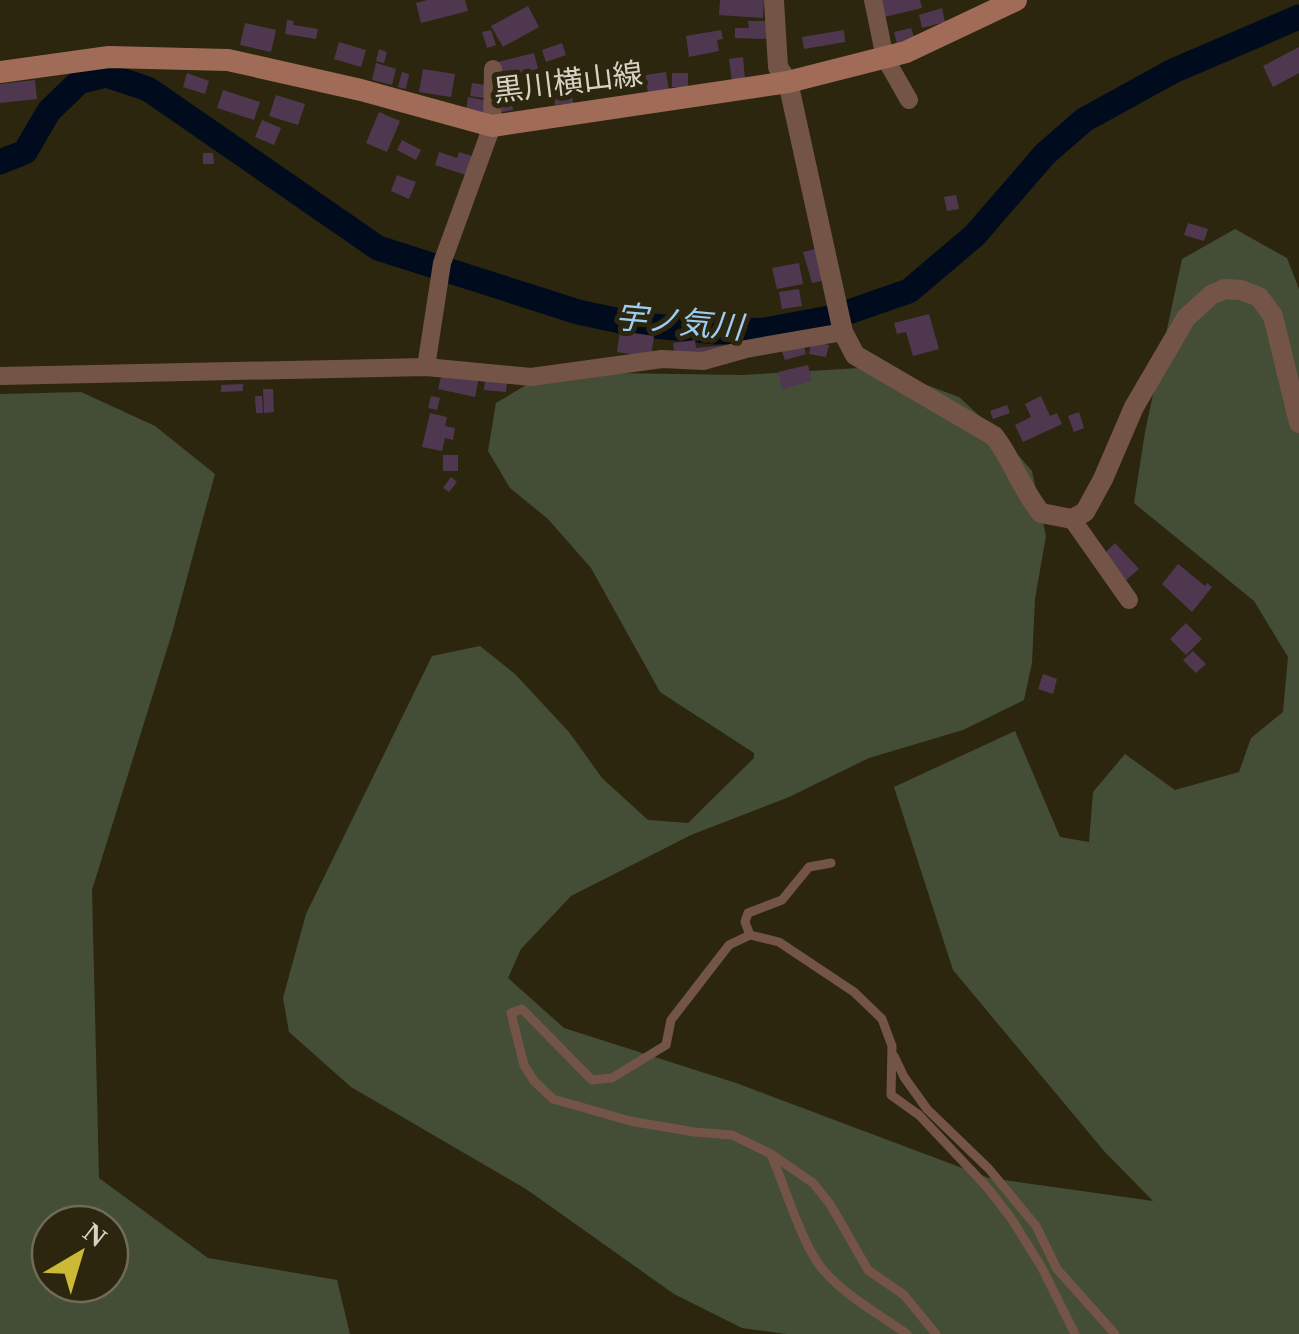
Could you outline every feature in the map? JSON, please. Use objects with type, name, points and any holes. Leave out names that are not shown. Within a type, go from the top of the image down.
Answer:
[{"type":"main road","name":"黒川横山線","points":[[0,72],[108,57],[228,60],[361,90],[492,126],[788,82],[906,52],[1016,0]]},
{"type":"street","points":[[774,0],[778,67],[788,82],[844,332],[855,355],[994,436],[1041,513],[1072,519],[1085,512],[1134,407],[1186,318],[1211,295],[1225,289],[1259,297],[1273,316],[1299,423]]},
{"type":"street","points":[[873,0],[885,58],[909,100]]},
{"type":"street","points":[[426,367],[441,269],[492,126],[493,69]]},
{"type":"street","points":[[0,376],[426,367],[531,377],[662,359],[704,361],[844,332]]},
{"type":"street","points":[[1072,519],[1129,600]]},
{"type":"lane","points":[[750,935],[744,922],[748,914],[782,900],[809,866],[831,863]]},
{"type":"lane","points":[[936,1334],[904,1294],[868,1270],[830,1204],[813,1183],[770,1154],[732,1135],[630,1121],[553,1098],[524,1066],[511,1013],[522,1009],[592,1080],[612,1078],[666,1045],[671,1020],[729,945],[750,935],[779,942],[869,1004],[882,1019],[904,1077],[927,1109],[990,1169],[1036,1226],[1057,1269],[1114,1334]]},
{"type":"lane","points":[[892,1052],[891,1096],[919,1115],[1012,1218],[1075,1334]]},
{"type":"lane","points":[[770,1154],[808,1248],[823,1270],[854,1298],[907,1334]]},
{"type":"green space","points":[[1235,229],[1287,258],[1299,289],[1299,1334],[786,1334],[742,1328],[674,1294],[526,1189],[351,1087],[289,1032],[283,998],[306,914],[432,656],[480,646],[515,674],[569,732],[602,778],[648,820],[688,823],[754,758],[754,753],[660,692],[591,568],[548,519],[510,488],[488,451],[496,403],[538,378],[611,373],[742,375],[878,367],[959,397],[1032,471],[1046,536],[1035,599],[1032,663],[1024,700],[963,730],[869,758],[789,797],[691,835],[571,896],[521,949],[508,978],[564,1028],[736,1083],[989,1178],[1153,1201],[1104,1151],[953,970],[894,787],[1015,731],[1060,837],[1089,842],[1093,792],[1125,754],[1175,790],[1239,772],[1251,738],[1283,712],[1288,657],[1254,601],[1134,503],[1182,259]]},
{"type":"green space","points":[[81,392],[155,426],[215,474],[172,633],[92,890],[99,1178],[208,1258],[337,1280],[350,1334],[0,1334],[0,394]]},
{"type":"building","points":[[465,0],[468,11],[421,23],[416,3]]},
{"type":"building","points":[[720,0],[764,0],[763,18],[719,15]]},
{"type":"building","points":[[879,0],[920,0],[922,8],[884,17]]},
{"type":"building","points":[[528,6],[539,27],[503,47],[491,26]]},
{"type":"building","points":[[942,8],[945,22],[922,28],[919,15]]},
{"type":"building","points":[[287,20],[294,21],[293,25],[318,29],[316,39],[285,34]]},
{"type":"building","points":[[748,21],[767,21],[768,39],[735,38],[735,28],[749,28]]},
{"type":"building","points":[[245,23],[276,30],[271,52],[240,45]]},
{"type":"building","points":[[911,28],[915,40],[897,44],[894,32]]},
{"type":"building","points":[[491,30],[496,45],[487,48],[482,32]]},
{"type":"building","points":[[721,30],[723,39],[717,40],[719,51],[689,57],[686,36]]},
{"type":"building","points":[[844,30],[845,42],[804,49],[802,37]]},
{"type":"building","points":[[339,42],[366,50],[361,67],[334,59]]},
{"type":"building","points":[[562,43],[566,55],[546,62],[542,50]]},
{"type":"building","points":[[1299,47],[1299,73],[1273,87],[1263,66]]},
{"type":"building","points":[[379,49],[387,52],[384,63],[376,61]]},
{"type":"building","points":[[534,53],[540,76],[500,85],[494,63]]},
{"type":"building","points":[[743,57],[745,79],[732,81],[729,59]]},
{"type":"building","points":[[570,62],[575,75],[561,80],[556,67]]},
{"type":"building","points":[[376,63],[396,69],[392,85],[372,80]]},
{"type":"building","points":[[423,69],[455,74],[451,97],[419,92]]},
{"type":"building","points":[[402,72],[409,74],[406,89],[398,87]]},
{"type":"building","points":[[666,72],[669,91],[648,93],[645,75]]},
{"type":"building","points":[[187,73],[209,81],[205,94],[183,87]]},
{"type":"building","points":[[672,73],[688,73],[688,87],[672,87]]},
{"type":"building","points":[[35,80],[37,99],[0,103],[0,84]]},
{"type":"building","points":[[472,83],[486,85],[484,98],[470,96]]},
{"type":"building","points":[[223,90],[260,102],[254,120],[217,108]]},
{"type":"building","points":[[572,93],[573,103],[555,105],[554,95]]},
{"type":"building","points":[[276,95],[305,104],[298,125],[269,116]]},
{"type":"building","points":[[510,95],[513,110],[498,113],[494,98]]},
{"type":"building","points":[[468,97],[488,101],[485,113],[466,110]]},
{"type":"building","points":[[379,112],[400,121],[387,152],[366,143]]},
{"type":"building","points":[[262,120],[281,128],[274,145],[255,137]]},
{"type":"building","points":[[402,140],[421,150],[416,160],[397,150]]},
{"type":"building","points":[[439,152],[457,158],[459,152],[475,157],[469,176],[435,165]]},
{"type":"building","points":[[203,153],[213,153],[214,164],[203,164]]},
{"type":"building","points":[[397,175],[416,182],[409,199],[391,191]]},
{"type":"building","points":[[956,195],[959,209],[947,211],[944,197]]},
{"type":"building","points":[[1188,223],[1208,229],[1204,241],[1184,235]]},
{"type":"building","points":[[815,249],[825,280],[812,283],[803,252]]},
{"type":"building","points":[[799,263],[803,284],[777,289],[772,268]]},
{"type":"building","points":[[799,289],[802,306],[782,309],[779,292]]},
{"type":"building","points":[[929,314],[939,349],[913,356],[906,332],[897,334],[894,323]]},
{"type":"building","points":[[620,331],[654,336],[651,357],[617,352]]},
{"type":"building","points":[[695,340],[696,348],[725,345],[726,353],[675,358],[673,343]]},
{"type":"building","points":[[811,341],[829,345],[826,357],[809,354]]},
{"type":"building","points":[[803,343],[806,354],[785,360],[781,349]]},
{"type":"building","points":[[808,365],[812,381],[782,389],[778,372]]},
{"type":"building","points":[[443,369],[479,377],[475,397],[438,389]]},
{"type":"building","points":[[485,380],[507,382],[506,392],[484,390]]},
{"type":"building","points":[[243,384],[243,391],[221,392],[221,385]]},
{"type":"building","points":[[263,389],[273,389],[274,412],[264,413]]},
{"type":"building","points":[[255,396],[262,396],[263,413],[256,413]]},
{"type":"building","points":[[431,396],[440,398],[437,410],[428,408]]},
{"type":"building","points":[[1041,396],[1050,416],[1057,413],[1062,424],[1023,442],[1015,425],[1031,417],[1025,404]]},
{"type":"building","points":[[1007,405],[1010,413],[993,419],[990,411]]},
{"type":"building","points":[[1079,412],[1084,428],[1074,432],[1068,416]]},
{"type":"building","points":[[430,413],[447,417],[445,426],[455,428],[453,440],[445,438],[442,451],[422,447]]},
{"type":"building","points":[[443,455],[458,455],[458,471],[443,471]]},
{"type":"building","points":[[451,477],[457,482],[449,492],[443,488]]},
{"type":"building","points":[[1115,543],[1139,569],[1125,581],[1102,556]]},
{"type":"building","points":[[1178,564],[1205,586],[1207,583],[1212,587],[1192,612],[1162,584]]},
{"type":"building","points":[[1186,623],[1202,639],[1186,655],[1170,639]]},
{"type":"building","points":[[1193,651],[1206,664],[1196,673],[1183,660]]},
{"type":"building","points":[[1043,674],[1057,679],[1053,694],[1038,689]]},
{"type":"waterway","name":"宇ノ気川","points":[[0,162],[25,152],[49,111],[79,82],[106,75],[148,89],[378,248],[578,312],[634,324],[716,332],[765,330],[834,317],[909,291],[975,235],[1045,154],[1084,120],[1173,71],[1299,17]]}]
